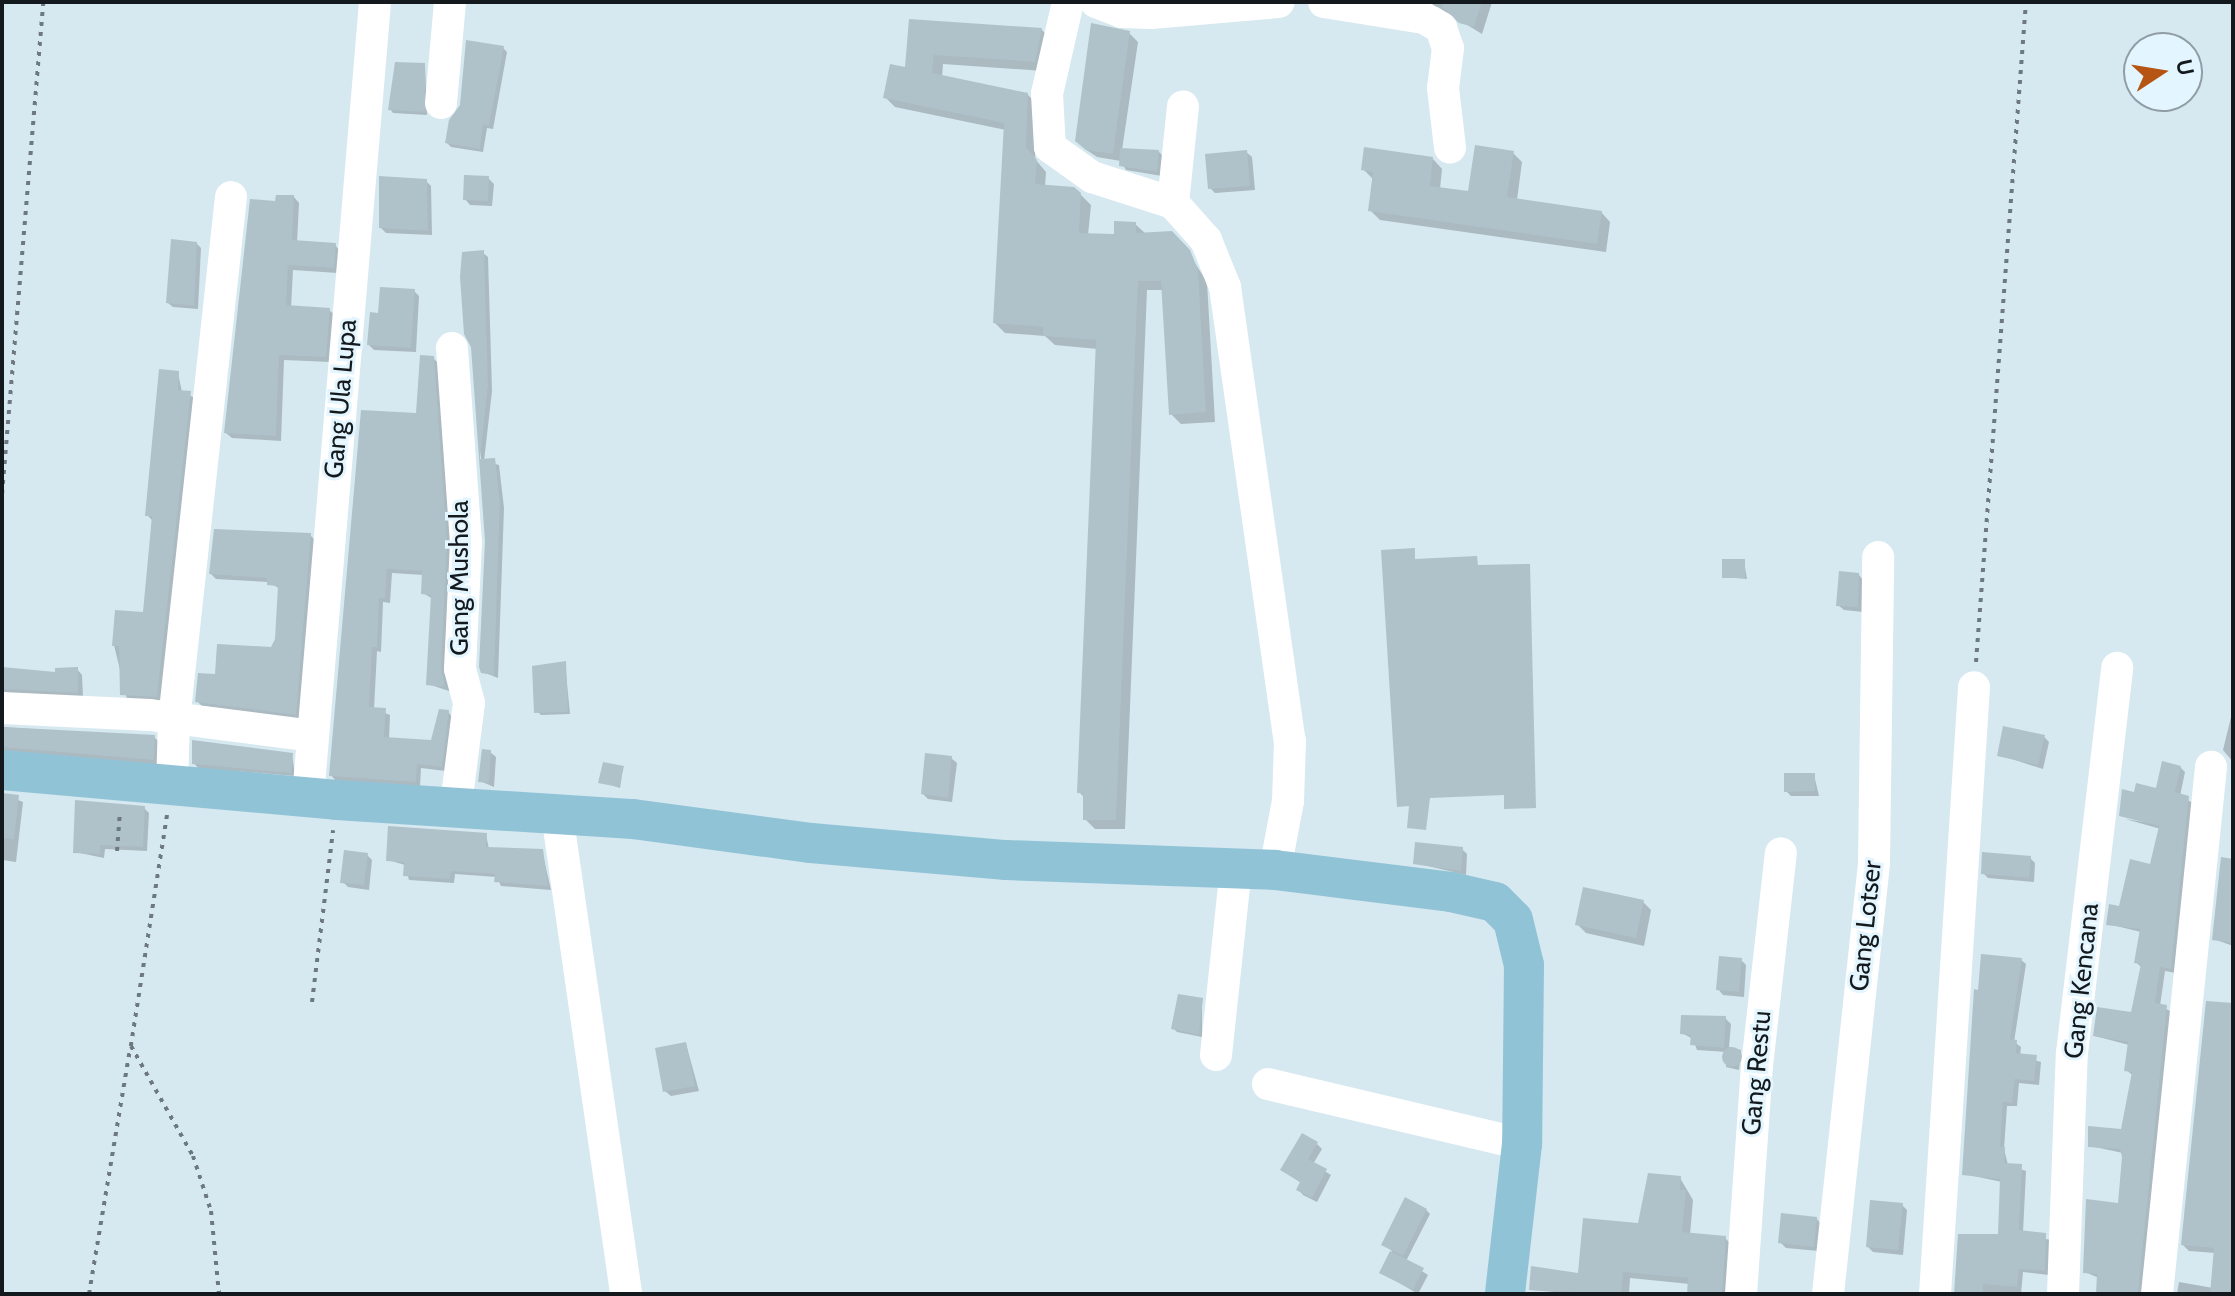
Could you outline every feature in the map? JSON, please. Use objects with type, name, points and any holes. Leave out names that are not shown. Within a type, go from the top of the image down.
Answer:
[{"type":"main road","points":[[2,770],[323,798],[557,814],[1020,861],[1256,870],[1451,892],[1504,907],[1517,928],[1524,965],[1522,1144],[1505,1255],[1505,1294]]},
{"type":"street","name":"Gang Ula Lupa","points":[[323,798],[313,736],[375,2]]},
{"type":"street","points":[[441,103],[450,2]]},
{"type":"street","points":[[1068,2],[1047,94],[1050,147],[1092,177],[1173,203],[1206,240],[1225,287],[1290,741],[1288,801],[1256,870],[1216,1055]]},
{"type":"street","points":[[1096,2],[1122,12],[1151,13],[1279,2]]},
{"type":"street","points":[[1324,2],[1424,18],[1441,28],[1448,48],[1443,88],[1450,148]]},
{"type":"street","points":[[1173,203],[1183,107]]},
{"type":"street","points":[[172,785],[174,720],[231,197]]},
{"type":"street","name":"Gang Mushola","points":[[452,348],[466,542],[460,669],[469,703],[456,805]]},
{"type":"street","name":"Gang Lotser","points":[[1828,1294],[1874,862],[1878,557]]},
{"type":"street","name":"Gang Kencana","points":[[2063,1294],[2072,1053],[2117,668]]},
{"type":"street","points":[[1935,1294],[1974,687]]},
{"type":"street","points":[[2,708],[174,720],[313,736]]},
{"type":"street","points":[[2157,1294],[2211,767]]},
{"type":"street","points":[[557,814],[626,1294]]},
{"type":"street","name":"Gang Restu","points":[[1741,1294],[1757,1066],[1781,853]]},
{"type":"street","points":[[1268,1084],[1522,1144]]},
{"type":"path","points":[[2,494],[43,2]]},
{"type":"path","points":[[1974,687],[2026,2]]},
{"type":"path","points":[[117,851],[122,780]]},
{"type":"path","points":[[89,1294],[172,785]]},
{"type":"path","points":[[312,1002],[323,798]]},
{"type":"path","points":[[131,1046],[193,1156],[211,1211],[219,1294]]},
{"type":"building","points":[[1444,2],[1482,2],[1474,27],[1459,23],[1442,7]]},
{"type":"building","points":[[909,19],[1042,28],[1035,62],[934,55],[932,73],[1028,93],[1026,147],[1037,160],[1035,184],[1074,187],[1081,193],[1079,233],[1114,234],[1114,221],[1136,222],[1136,233],[1172,231],[1190,250],[1198,270],[1206,412],[1169,415],[1161,281],[1138,281],[1116,820],[1083,820],[1083,793],[1077,793],[1096,340],[1043,336],[1043,327],[993,323],[1004,123],[883,98],[890,64],[905,67]]},
{"type":"building","points":[[1091,23],[1130,31],[1113,154],[1086,150],[1075,141]]},
{"type":"building","points":[[466,40],[504,46],[489,126],[483,125],[480,149],[445,143],[449,120],[460,105]]},
{"type":"building","points":[[395,62],[425,63],[425,112],[388,110]]},
{"type":"building","points":[[1475,145],[1514,151],[1507,197],[1602,211],[1597,244],[1368,211],[1373,172],[1361,170],[1364,147],[1433,157],[1430,186],[1468,191]]},
{"type":"building","points":[[1120,148],[1159,150],[1157,172],[1119,166]]},
{"type":"building","points":[[1247,150],[1250,186],[1208,189],[1205,154]]},
{"type":"building","points":[[464,175],[489,176],[488,201],[463,200]]},
{"type":"building","points":[[379,176],[427,179],[428,231],[379,228]]},
{"type":"building","points":[[276,195],[294,195],[292,240],[336,243],[334,268],[288,265],[286,305],[330,308],[326,357],[279,355],[276,436],[224,433],[250,199],[275,201]]},
{"type":"building","points":[[171,239],[197,242],[194,306],[166,303]]},
{"type":"building","points":[[484,250],[488,385],[480,459],[495,458],[500,502],[494,675],[481,673],[479,667],[485,541],[471,347],[464,334],[460,277],[462,252]]},
{"type":"building","points":[[380,287],[415,289],[411,348],[367,345],[370,312],[378,313]]},
{"type":"building","points":[[420,355],[434,356],[447,542],[441,668],[445,687],[426,685],[431,595],[421,594],[422,571],[387,569],[385,598],[379,598],[377,647],[372,647],[369,707],[386,708],[384,737],[431,740],[439,709],[449,710],[442,767],[417,764],[416,782],[329,776],[361,410],[416,413]]},
{"type":"building","points":[[159,369],[179,371],[178,390],[191,391],[157,697],[120,695],[119,646],[112,646],[115,610],[143,612],[152,516],[145,516]]},
{"type":"building","points":[[214,529],[311,533],[296,715],[195,702],[198,673],[215,674],[217,644],[271,647],[275,639],[278,586],[267,585],[267,578],[209,574]]},
{"type":"building","points":[[1415,548],[1415,559],[1477,556],[1478,565],[1530,564],[1536,808],[1504,809],[1504,795],[1430,798],[1426,830],[1407,828],[1409,806],[1397,807],[1381,550]]},
{"type":"building","points":[[1722,559],[1745,559],[1745,578],[1722,578]]},
{"type":"building","points":[[1839,571],[1859,573],[1858,607],[1836,606]]},
{"type":"building","points":[[566,661],[568,712],[534,713],[532,666]]},
{"type":"building","points":[[2,667],[55,672],[55,668],[78,667],[78,693],[2,689]]},
{"type":"building","points":[[2003,726],[2045,735],[2038,765],[1997,756]]},
{"type":"building","points":[[2,727],[155,735],[154,760],[2,747]]},
{"type":"building","points":[[192,740],[293,753],[291,773],[192,764]]},
{"type":"building","points":[[482,749],[491,750],[489,783],[478,782]]},
{"type":"building","points":[[925,753],[952,756],[948,798],[921,794]]},
{"type":"building","points":[[2162,761],[2181,766],[2175,792],[2189,796],[2171,969],[2160,967],[2155,1003],[2167,1005],[2138,1294],[2096,1294],[2097,1274],[2083,1273],[2086,1199],[2118,1203],[2122,1157],[2120,1149],[2088,1147],[2088,1126],[2121,1129],[2132,1072],[2124,1071],[2128,1042],[2093,1036],[2097,1007],[2131,1012],[2141,964],[2134,963],[2140,929],[2106,925],[2109,904],[2119,906],[2130,859],[2150,864],[2159,826],[2119,816],[2122,789],[2134,792],[2136,783],[2156,788]]},
{"type":"building","points":[[603,762],[624,766],[619,787],[598,783]]},
{"type":"building","points":[[1784,773],[1815,773],[1815,791],[1784,792]]},
{"type":"building","points":[[2,793],[19,795],[14,839],[2,838]]},
{"type":"building","points":[[75,800],[145,806],[143,847],[100,845],[100,854],[73,853]]},
{"type":"building","points":[[388,826],[487,833],[486,847],[543,849],[548,886],[494,882],[495,874],[451,871],[450,879],[403,876],[404,862],[386,861]]},
{"type":"building","points":[[1415,842],[1463,847],[1461,871],[1413,864]]},
{"type":"building","points":[[344,850],[368,853],[364,885],[340,883]]},
{"type":"building","points":[[1982,852],[2031,856],[2029,878],[1981,874]]},
{"type":"building","points":[[2221,857],[2233,859],[2233,943],[2212,940]]},
{"type":"building","points":[[1583,887],[1644,900],[1636,938],[1575,925]]},
{"type":"building","points":[[1981,954],[2022,958],[2010,1039],[2017,1040],[2016,1053],[2037,1055],[2034,1081],[2015,1079],[2012,1103],[2003,1102],[2000,1147],[2005,1147],[2004,1163],[2022,1164],[2019,1230],[2046,1233],[2045,1271],[2019,1269],[2017,1287],[1983,1284],[1983,1294],[1954,1294],[1958,1234],[1998,1234],[2000,1179],[1962,1175],[1974,989],[1978,990]]},
{"type":"building","points":[[1719,956],[1742,958],[1739,992],[1716,990]]},
{"type":"building","points":[[1178,994],[1203,998],[1199,1035],[1171,1029]]},
{"type":"building","points":[[2206,1001],[2233,1003],[2233,1294],[2210,1294],[2214,1248],[2181,1245]]},
{"type":"building","points":[[1681,1015],[1726,1016],[1724,1048],[1690,1045],[1691,1035],[1680,1034]]},
{"type":"building","points":[[686,1042],[695,1086],[663,1092],[655,1048]]},
{"type":"building","points":[[1732,1047],[1739,1050],[1742,1057],[1739,1064],[1732,1067],[1725,1064],[1722,1057],[1725,1050]]},
{"type":"building","points":[[1302,1133],[1318,1142],[1308,1159],[1327,1169],[1312,1198],[1296,1190],[1300,1182],[1280,1170]]},
{"type":"building","points":[[1648,1173],[1681,1176],[1680,1190],[1686,1190],[1682,1232],[1726,1236],[1722,1294],[1687,1294],[1688,1278],[1623,1272],[1621,1294],[1529,1290],[1531,1266],[1578,1273],[1583,1218],[1638,1223]]},
{"type":"building","points":[[1405,1197],[1427,1209],[1403,1256],[1381,1245]]},
{"type":"building","points":[[1870,1200],[1903,1203],[1898,1250],[1866,1247]]},
{"type":"building","points":[[1781,1213],[1817,1217],[1814,1247],[1778,1243]]},
{"type":"building","points":[[1390,1251],[1424,1268],[1413,1290],[1379,1273]]}]
